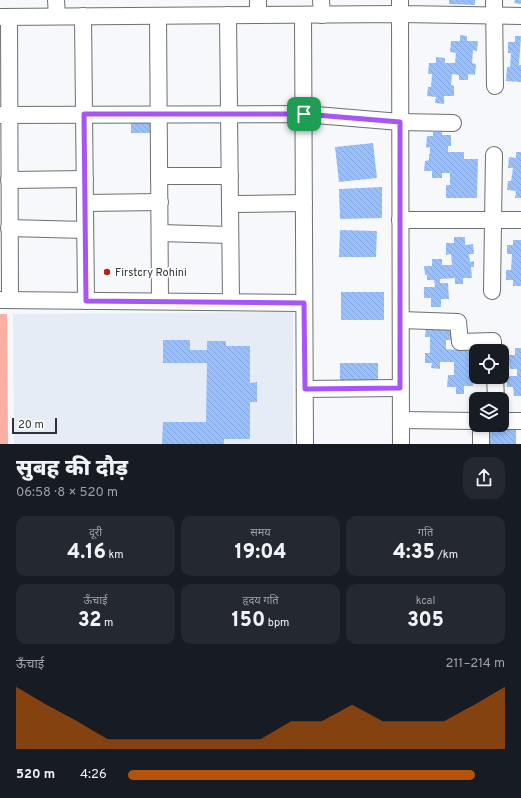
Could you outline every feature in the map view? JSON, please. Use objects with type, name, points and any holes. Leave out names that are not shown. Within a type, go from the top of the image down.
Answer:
[{"type":"street","points":[[56,0],[57,16]]},
{"type":"street","points":[[494,0],[495,86]]},
{"type":"street","points":[[304,303],[5,300],[9,228],[5,206],[9,180],[4,115],[4,17],[228,15],[258,8],[304,15],[322,7],[400,7],[495,16],[521,16]]},
{"type":"street","points":[[400,7],[401,444]]},
{"type":"street","points":[[228,15],[231,302]]},
{"type":"street","points":[[304,15],[305,444]]},
{"type":"street","points":[[83,16],[86,301]]},
{"type":"street","points":[[158,16],[160,302]]},
{"type":"street","points":[[4,115],[304,114],[400,122],[453,123]]},
{"type":"street","points":[[492,291],[494,155]]},
{"type":"street","points":[[159,176],[230,176]]},
{"type":"street","points":[[9,180],[85,178]]},
{"type":"street","points":[[85,203],[160,202]]},
{"type":"street","points":[[230,204],[304,203]]},
{"type":"street","points":[[400,220],[521,220]]},
{"type":"street","points":[[9,228],[85,230]]},
{"type":"street","points":[[160,233],[230,234]]},
{"type":"street","points":[[401,320],[458,322],[460,342],[493,341],[493,344]]},
{"type":"street","points":[[305,389],[400,388]]},
{"type":"street","points":[[401,420],[469,421]]},
{"type":"street","points":[[509,421],[521,421]]},
{"type":"street","points":[[481,432],[481,444]]},
{"type":"shaded area","points":[[293,312],[293,444],[14,444],[13,314]]},
{"type":"shaded area","points":[[0,314],[7,314],[8,444],[0,444]]},
{"type":"building","points":[[449,0],[475,0],[475,5],[449,4]]},
{"type":"building","points":[[515,0],[521,0],[521,4],[514,3]]},
{"type":"building","points":[[460,35],[467,36],[467,41],[478,41],[477,51],[473,50],[472,63],[476,64],[475,75],[468,74],[468,80],[459,80],[459,75],[452,74],[451,85],[454,86],[454,96],[444,96],[444,104],[435,103],[436,97],[427,96],[428,87],[431,87],[432,74],[428,74],[429,63],[436,63],[436,57],[445,58],[445,63],[455,63],[456,53],[450,52],[451,41],[460,41]]},
{"type":"building","points":[[515,36],[521,36],[519,65],[521,65],[521,82],[506,81],[507,67],[510,67],[511,53],[508,53],[508,42],[515,42]]},
{"type":"building","points":[[152,116],[152,133],[131,133],[131,117]]},
{"type":"building","points":[[433,132],[442,132],[442,135],[451,135],[451,146],[448,146],[448,152],[464,152],[464,159],[478,159],[477,198],[446,198],[446,185],[450,185],[450,173],[442,173],[442,178],[432,178],[432,171],[424,171],[425,161],[429,160],[430,154],[430,147],[426,148],[427,136],[433,136]]},
{"type":"building","points":[[373,143],[377,178],[339,182],[335,147]]},
{"type":"building","points":[[516,152],[521,152],[521,198],[515,198],[516,191],[507,190],[508,181],[511,181],[513,168],[508,168],[509,157],[516,158]]},
{"type":"building","points":[[382,187],[382,218],[340,219],[339,189]]},
{"type":"building","points":[[340,230],[377,231],[376,257],[339,257]]},
{"type":"building","points":[[454,237],[465,237],[465,245],[473,244],[474,254],[469,254],[470,262],[474,261],[474,267],[471,267],[472,278],[463,278],[463,284],[455,284],[455,278],[440,279],[440,283],[448,283],[449,299],[441,299],[441,307],[431,307],[431,298],[424,298],[424,287],[435,287],[434,280],[427,280],[424,266],[432,266],[432,259],[442,259],[442,265],[452,265],[451,254],[446,255],[446,243],[454,243]]},
{"type":"building","points":[[513,240],[521,240],[521,286],[513,286],[513,280],[506,280],[506,270],[511,270],[512,254],[507,254],[507,245],[513,245]]},
{"type":"building","points":[[341,292],[384,292],[384,320],[341,320]]},
{"type":"building","points":[[426,327],[451,330],[451,340],[446,340],[446,349],[456,350],[456,345],[465,345],[465,350],[469,350],[469,384],[473,384],[473,386],[464,386],[464,394],[456,394],[456,387],[447,387],[448,375],[454,375],[454,362],[440,362],[440,369],[431,368],[432,363],[425,363],[425,353],[430,353],[430,337],[425,337]]},
{"type":"building","points":[[163,340],[190,340],[190,350],[207,350],[207,341],[226,341],[226,346],[250,346],[250,383],[257,382],[257,402],[250,402],[250,439],[224,439],[224,444],[162,444],[163,422],[206,422],[207,363],[163,363]]},
{"type":"building","points":[[515,348],[521,348],[521,396],[514,396],[513,387],[507,387],[507,384],[509,384],[509,376],[517,376],[517,369],[510,369],[509,363],[509,355],[515,355]]},
{"type":"building","points":[[340,363],[378,363],[378,382],[340,381]]},
{"type":"building","points":[[509,429],[516,429],[516,444],[485,444],[485,432],[509,432]]},
{"type":"place","name":"Firstcry Rohini","points":[[107,272]]},
{"type":"route","points":[[84,114],[304,114],[400,122],[400,388],[305,389],[304,303],[86,301],[84,114]]}]
